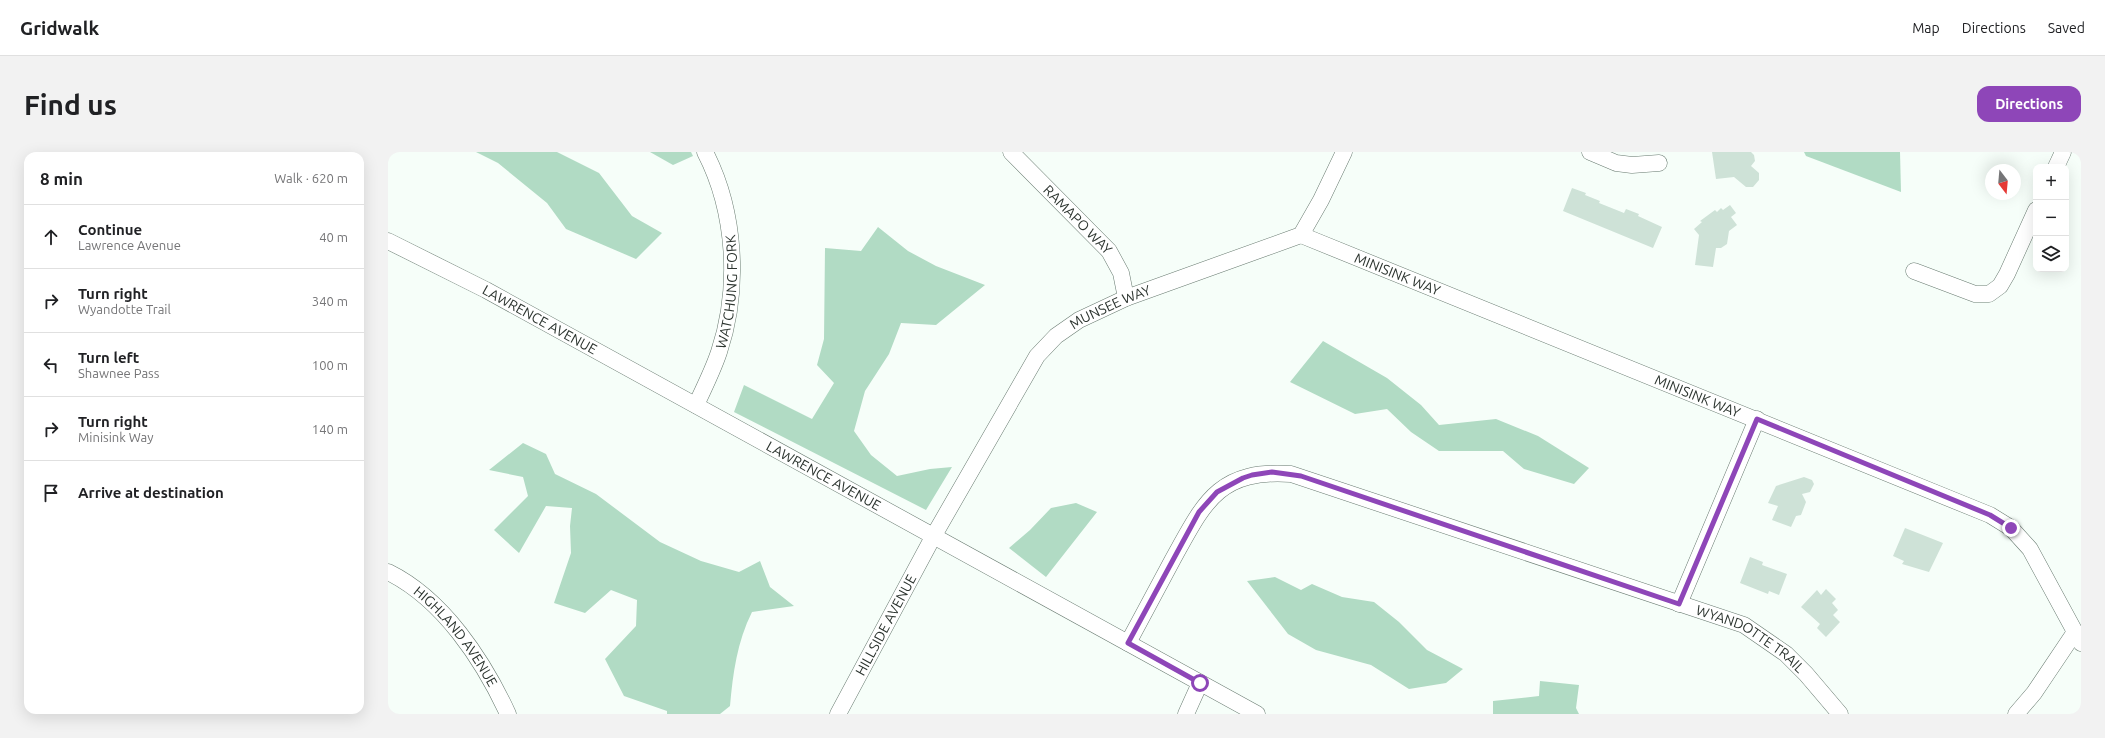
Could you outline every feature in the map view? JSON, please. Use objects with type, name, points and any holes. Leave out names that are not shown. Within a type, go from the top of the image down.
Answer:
[{"type":"street","name":"WATCHUNG FORK","points":[[696,405],[709,378],[721,345],[730,296],[732,267],[730,238],[725,210],[718,182],[705,152]]},
{"type":"street","name":"RAMAPO WAY","points":[[1011,152],[1109,251],[1121,273],[1126,298]]},
{"type":"street","points":[[1301,236],[1321,200],[1344,152]]},
{"type":"street","points":[[1590,152],[1616,164],[1632,165],[1659,163]]},
{"type":"street","points":[[2057,164],[2062,152]]},
{"type":"street","points":[[1914,271],[1975,294],[1989,294],[2000,286],[2033,216]]},
{"type":"street","name":"MUNSEE WAY","points":[[933,537],[1037,356],[1056,336],[1079,320],[1126,298],[1301,236]]},
{"type":"street","name":"MINISINK WAY","points":[[1301,236],[1757,419],[1990,515],[2002,522],[2021,538],[2030,550],[2078,637]]},
{"type":"street","name":"LAWRENCE AVENUE","points":[[388,241],[486,290],[1257,714]]},
{"type":"street","points":[[1679,604],[1757,419]]},
{"type":"street","name":"WYANDOTTE TRAIL","points":[[1128,643],[1203,506],[1217,492],[1231,484],[1252,475],[1272,472],[1301,476],[1744,626],[1786,654],[1806,674],[1840,714]]},
{"type":"street","name":"HILLSIDE AVENUE","points":[[838,714],[933,537]]},
{"type":"street","name":"HIGHLAND AVENUE","points":[[388,572],[401,578],[427,599],[451,623],[491,678],[508,714]]},
{"type":"street","points":[[2016,714],[2078,637]]},
{"type":"street","points":[[1186,714],[1200,683]]},
{"type":"green space","points":[[476,152],[557,152],[599,173],[632,216],[662,233],[636,259],[566,229],[547,203],[498,163]]},
{"type":"green space","points":[[650,152],[691,152],[693,156],[673,165]]},
{"type":"green space","points":[[1804,152],[1900,152],[1901,192],[1806,156]]},
{"type":"green space","points":[[878,227],[908,251],[936,266],[985,285],[936,325],[901,323],[889,354],[865,391],[854,431],[871,455],[897,476],[930,469],[952,467],[926,510],[734,412],[744,385],[812,419],[834,383],[817,365],[824,339],[825,248],[861,251]]},
{"type":"green space","points":[[1323,341],[1387,378],[1421,405],[1439,425],[1496,419],[1538,436],[1589,468],[1574,484],[1524,469],[1503,451],[1439,451],[1411,432],[1387,409],[1355,414],[1290,382]]},
{"type":"green space","points":[[523,443],[546,454],[555,474],[596,494],[660,542],[701,561],[739,572],[760,561],[770,587],[794,606],[752,612],[736,658],[730,706],[720,714],[667,714],[667,711],[624,696],[605,659],[636,626],[637,600],[611,590],[585,613],[554,603],[571,553],[570,526],[572,508],[546,506],[519,553],[494,530],[528,496],[523,477],[489,470]]},
{"type":"green space","points":[[1076,503],[1097,512],[1046,577],[1009,548],[1030,530],[1051,508]]},
{"type":"green space","points":[[1275,577],[1301,590],[1312,584],[1342,597],[1374,602],[1399,622],[1427,650],[1463,669],[1446,683],[1409,689],[1371,665],[1316,650],[1288,634],[1247,581]]},
{"type":"green space","points":[[1540,681],[1579,685],[1576,708],[1579,714],[1493,714],[1493,701],[1539,696]]},
{"type":"building","points":[[1712,152],[1751,152],[1754,155],[1755,161],[1751,166],[1759,173],[1759,180],[1753,187],[1746,187],[1734,177],[1716,179]]},
{"type":"building","points":[[1572,188],[1586,193],[1585,195],[1600,201],[1599,203],[1624,213],[1626,209],[1639,214],[1638,216],[1662,227],[1653,248],[1563,211]]},
{"type":"building","points":[[1730,205],[1736,213],[1731,217],[1737,225],[1729,231],[1727,244],[1721,248],[1716,248],[1713,267],[1695,265],[1699,235],[1694,229],[1702,222],[1700,221],[1715,210],[1717,212],[1721,208],[1723,210]]},
{"type":"building","points":[[1804,477],[1812,480],[1814,484],[1810,492],[1802,494],[1806,502],[1801,515],[1796,516],[1791,527],[1772,520],[1778,506],[1768,503],[1776,486]]},
{"type":"building","points":[[1905,528],[1943,543],[1929,572],[1902,564],[1904,561],[1893,556]]},
{"type":"building","points":[[1750,557],[1763,562],[1762,565],[1787,574],[1779,595],[1769,591],[1768,594],[1740,583]]},
{"type":"building","points":[[1826,589],[1836,599],[1832,603],[1838,610],[1833,615],[1840,622],[1826,637],[1817,628],[1820,624],[1801,607],[1817,590],[1821,595]]},
{"type":"route","points":[[1200,683],[1128,643],[1203,506],[1217,492],[1243,478],[1252,475],[1272,472],[1301,476],[1679,604],[1757,419],[1990,515],[2011,528]]}]
